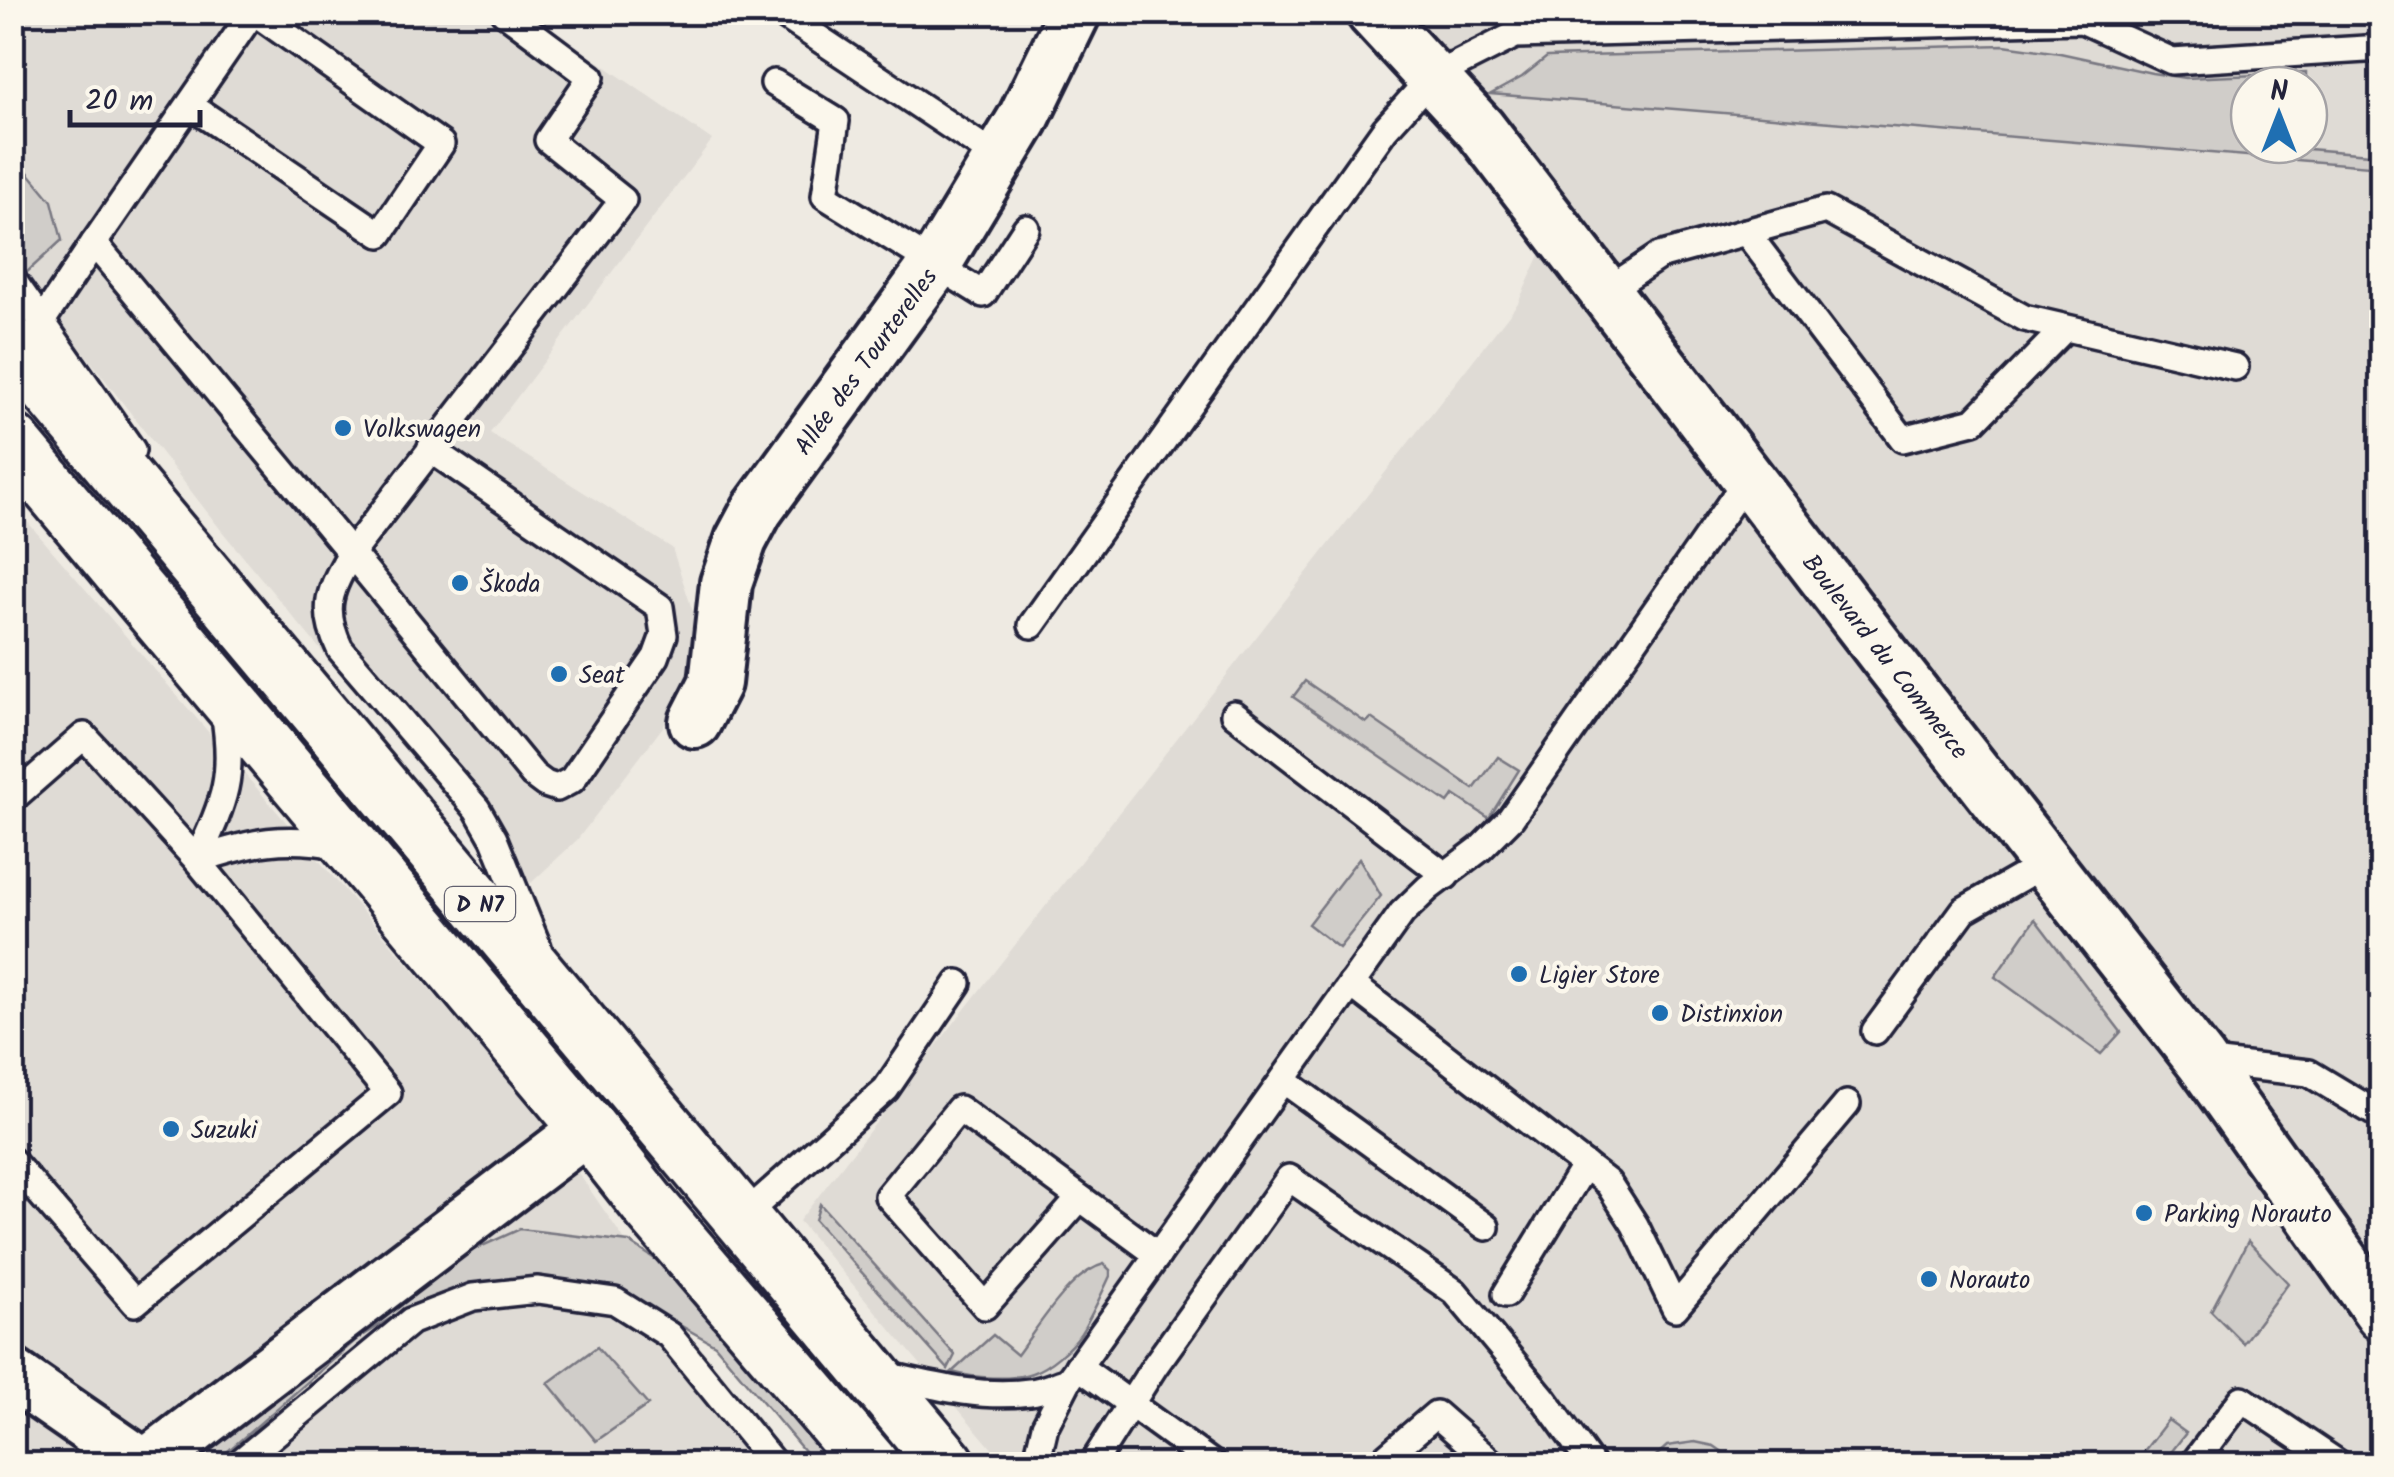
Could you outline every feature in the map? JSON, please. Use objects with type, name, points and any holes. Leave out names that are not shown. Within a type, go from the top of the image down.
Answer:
[{"type":"main road","name":"D N7","points":[[27,333],[304,690],[740,1220],[947,1464]]},
{"type":"main road","name":"D N7","points":[[12,442],[651,1208],[870,1464]]},
{"type":"street","name":"Allée des Tourterelles","points":[[696,722],[715,683],[726,584],[757,510],[935,265],[1023,118],[1076,12]]},
{"type":"street","name":"Boulevard du Commerce","points":[[1372,12],[1480,128],[2201,1061],[2382,1315]]},
{"type":"street","points":[[12,1374],[144,1464],[588,1128]]},
{"type":"lane","points":[[27,333],[254,12],[441,144],[380,234],[191,106]]},
{"type":"lane","points":[[504,12],[591,77],[548,140],[623,200],[347,560],[329,599],[332,631],[340,648],[477,809],[494,839],[561,1002]]},
{"type":"lane","points":[[778,12],[1000,159]]},
{"type":"lane","points":[[1032,625],[1385,129],[1432,77],[1512,24],[2082,20],[2172,60],[2382,48]]},
{"type":"lane","points":[[774,84],[836,121],[825,196],[983,294],[1026,228]]},
{"type":"lane","points":[[1605,292],[1659,256],[1826,210],[2024,318],[2235,367]]},
{"type":"lane","points":[[1746,232],[1903,440],[1974,421],[2065,328]]},
{"type":"lane","points":[[94,243],[347,560],[533,775],[557,788],[572,780],[656,657],[664,635],[660,607],[430,449]]},
{"type":"lane","points":[[12,279],[27,333]]},
{"type":"lane","points":[[1036,1464],[1044,1426],[1073,1374],[1402,913],[1480,849],[1511,818],[1748,478]]},
{"type":"lane","points":[[197,860],[228,788],[230,757],[220,691]]},
{"type":"lane","points":[[1234,714],[1446,876]]},
{"type":"lane","points":[[12,799],[84,736],[197,860],[388,1093],[134,1303],[12,1161]]},
{"type":"lane","points":[[197,860],[263,840],[288,838],[352,848]]},
{"type":"lane","points":[[1875,1031],[1964,910],[2046,863]]},
{"type":"lane","points":[[740,1220],[886,1089],[958,983]]},
{"type":"lane","points":[[1352,984],[1608,1183],[1635,1225],[1676,1308],[1847,1104]]},
{"type":"lane","points":[[2201,1061],[2310,1072],[2382,1117]]},
{"type":"lane","points":[[1283,1080],[1486,1227]]},
{"type":"lane","points":[[1080,1198],[984,1306],[888,1196],[959,1109],[1158,1255]]},
{"type":"lane","points":[[1506,1294],[1585,1165]]},
{"type":"lane","points":[[1094,1464],[1154,1367],[1289,1178],[1455,1292],[1544,1399],[1591,1464]]},
{"type":"lane","points":[[238,1464],[411,1321],[473,1297],[538,1290],[614,1301],[669,1336],[774,1464]]},
{"type":"lane","points":[[869,1372],[997,1395],[1034,1392],[1073,1374]]},
{"type":"lane","points":[[1073,1374],[1131,1405],[1213,1464]]},
{"type":"lane","points":[[2193,1464],[2242,1399],[2339,1464]]},
{"type":"lane","points":[[1378,1464],[1436,1414],[1493,1464]]},
{"type":"shaded area","points":[[12,13],[538,13],[535,18],[712,140],[490,433],[672,548],[695,618],[687,687],[678,707],[577,840],[531,883],[324,654],[221,530],[75,341],[13,253]]},
{"type":"shaded area","points":[[1406,13],[2381,13],[2381,1464],[1005,1464],[799,1221],[1518,303],[1567,196]]},
{"type":"shaded area","points":[[2004,45],[2185,78],[2229,76],[2229,155],[1491,94],[1547,57]]},
{"type":"shaded area","points":[[2329,151],[2381,155],[2381,167],[2329,163]]},
{"type":"shaded area","points":[[12,153],[52,201],[62,240],[26,273],[13,253]]},
{"type":"shaded area","points":[[12,504],[539,1116],[697,1345],[793,1464],[13,1464]]},
{"type":"shaded area","points":[[1305,681],[1366,723],[1371,718],[1474,789],[1498,757],[1519,770],[1489,818],[1454,795],[1448,803],[1293,697]]},
{"type":"shaded area","points":[[1359,858],[1381,896],[1339,948],[1308,924]]},
{"type":"shaded area","points":[[2035,919],[2121,1032],[2101,1054],[1995,977]]},
{"type":"shaded area","points":[[820,1204],[955,1355],[948,1369],[815,1220]]},
{"type":"shaded area","points":[[520,1229],[629,1242],[684,1278],[837,1464],[815,1464],[715,1345],[621,1292],[572,1282],[515,1282],[457,1288],[412,1305],[356,1340],[213,1464],[194,1464],[424,1272]]},
{"type":"shaded area","points":[[2248,1241],[2288,1283],[2243,1343],[2211,1311]]},
{"type":"shaded area","points":[[1104,1264],[1110,1276],[1089,1319],[1077,1339],[1052,1362],[1014,1377],[952,1372],[993,1335],[1017,1355],[1067,1289],[1091,1269]]},
{"type":"shaded area","points":[[597,1347],[648,1405],[596,1441],[548,1383]]},
{"type":"shaded area","points":[[2168,1420],[2186,1433],[2162,1464],[2134,1464]]},
{"type":"shaded area","points":[[1695,1442],[1714,1446],[1740,1464],[1686,1464],[1671,1455],[1664,1464],[1647,1464],[1667,1446]]},
{"type":"place","name":"Volkswagen","points":[[343,428]]},
{"type":"place","name":"Škoda","points":[[460,583]]},
{"type":"place","name":"Seat","points":[[559,674]]},
{"type":"place","name":"Ligier Store","points":[[1519,974]]},
{"type":"place","name":"Distinxion","points":[[1660,1013]]},
{"type":"place","name":"Suzuki","points":[[171,1129]]},
{"type":"place","name":"Parking Norauto","points":[[2144,1213]]},
{"type":"place","name":"Norauto","points":[[1929,1279]]}]
